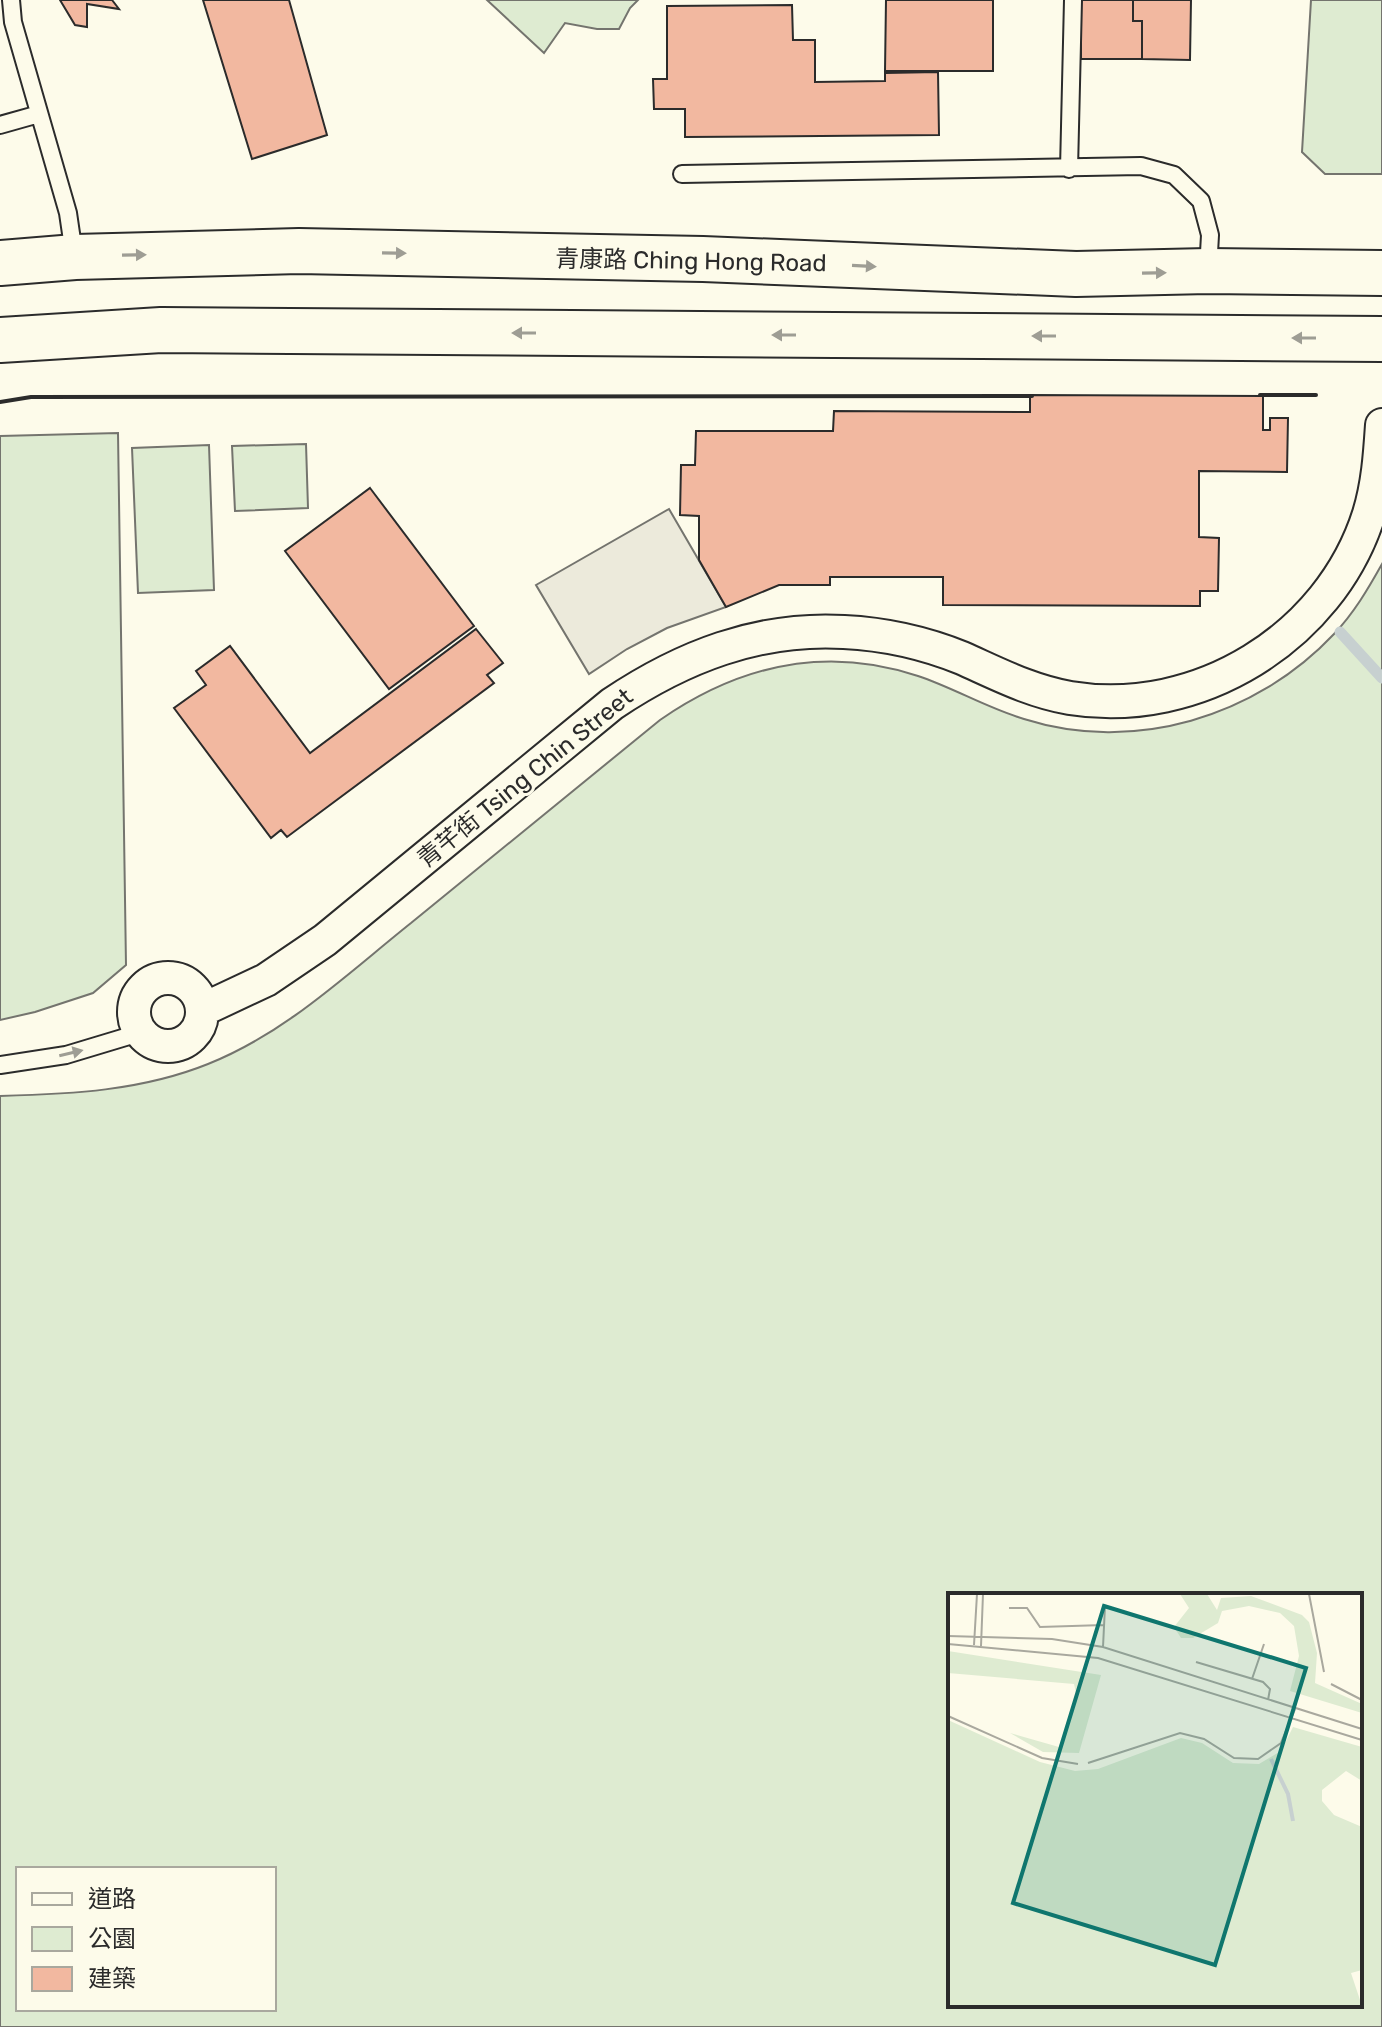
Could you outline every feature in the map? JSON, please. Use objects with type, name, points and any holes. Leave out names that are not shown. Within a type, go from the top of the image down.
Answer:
[{"type":"main road","name":"青康路 Ching Hong Road","points":[[0,263],[75,257],[314,252],[703,259],[1076,274],[1208,271],[1382,273]]},
{"type":"main road","points":[[0,340],[161,330],[1382,339]]},
{"type":"street","name":"青芊街 Tsing Chin Street","points":[[202,1010],[266,980],[325,940],[612,704],[646,681],[721,647],[761,637],[802,632],[843,631],[884,635],[962,658],[1034,690],[1072,698],[1109,701],[1173,694],[1221,678],[1285,638],[1312,612],[1335,582],[1369,516],[1378,479],[1382,425]]},
{"type":"street","points":[[162,978],[184,982],[194,989],[202,1010],[197,1031],[179,1045],[157,1045],[139,1033],[134,1022],[136,999],[151,982],[162,978]]},
{"type":"lane","points":[[11,0],[13,22],[68,213],[75,257]]},
{"type":"lane","points":[[1069,169],[1073,0]]},
{"type":"lane","points":[[0,125],[39,114]]},
{"type":"lane","points":[[682,174],[1141,166],[1174,175],[1201,201],[1210,235],[1208,271]]},
{"type":"lane","points":[[0,1065],[66,1055],[139,1033]]},
{"type":"green space","points":[[487,0],[638,0],[619,29],[597,29],[565,23],[544,53]]},
{"type":"green space","points":[[1311,0],[1382,0],[1382,174],[1325,174],[1302,152]]},
{"type":"green space","points":[[118,433],[126,965],[93,993],[0,1020],[0,436]]},
{"type":"green space","points":[[306,444],[308,508],[235,511],[232,446]]},
{"type":"green space","points":[[209,445],[214,590],[138,593],[132,448]]},
{"type":"green space","points":[[1382,564],[1382,2027],[0,2027],[0,1096],[79,1092],[157,1080],[208,1064],[264,1036],[339,982],[660,720],[690,701],[751,674],[783,666],[849,662],[918,676],[1010,714],[1066,729],[1108,732],[1150,729],[1191,721],[1231,707],[1268,687],[1303,663],[1334,634]]},
{"type":"shaded area","points":[[669,509],[726,607],[667,628],[589,674],[536,585]]},
{"type":"building","points":[[60,0],[112,0],[119,9],[87,4],[87,27],[75,25]]},
{"type":"building","points":[[203,0],[289,0],[327,135],[252,159]]},
{"type":"building","points":[[886,0],[993,0],[993,71],[885,71]]},
{"type":"building","points":[[1081,0],[1133,0],[1133,21],[1142,21],[1142,59],[1081,59]]},
{"type":"building","points":[[1133,0],[1191,0],[1190,60],[1142,59],[1142,21],[1133,21]]},
{"type":"building","points":[[792,5],[793,40],[815,40],[815,82],[885,81],[885,73],[938,72],[939,135],[685,137],[685,109],[654,109],[653,79],[667,79],[667,6]]},
{"type":"building","points":[[1030,395],[1263,396],[1263,430],[1270,430],[1270,418],[1288,418],[1287,472],[1199,471],[1199,537],[1219,538],[1218,591],[1200,591],[1200,606],[943,605],[943,577],[830,577],[830,585],[779,585],[726,607],[699,560],[699,516],[680,515],[681,465],[695,465],[696,431],[833,431],[834,411],[1030,412]]},
{"type":"building","points":[[370,488],[474,626],[389,689],[285,551]]},
{"type":"building","points":[[476,629],[503,663],[487,675],[494,683],[287,837],[281,830],[271,838],[174,708],[206,685],[196,671],[230,646],[310,753]]},
{"type":"waterway","points":[[1340,632],[1382,678]]},
{"type":"wall","points":[[1260,395],[1316,395]]},
{"type":"wall","points":[[0,402],[31,397],[1032,396]]}]
